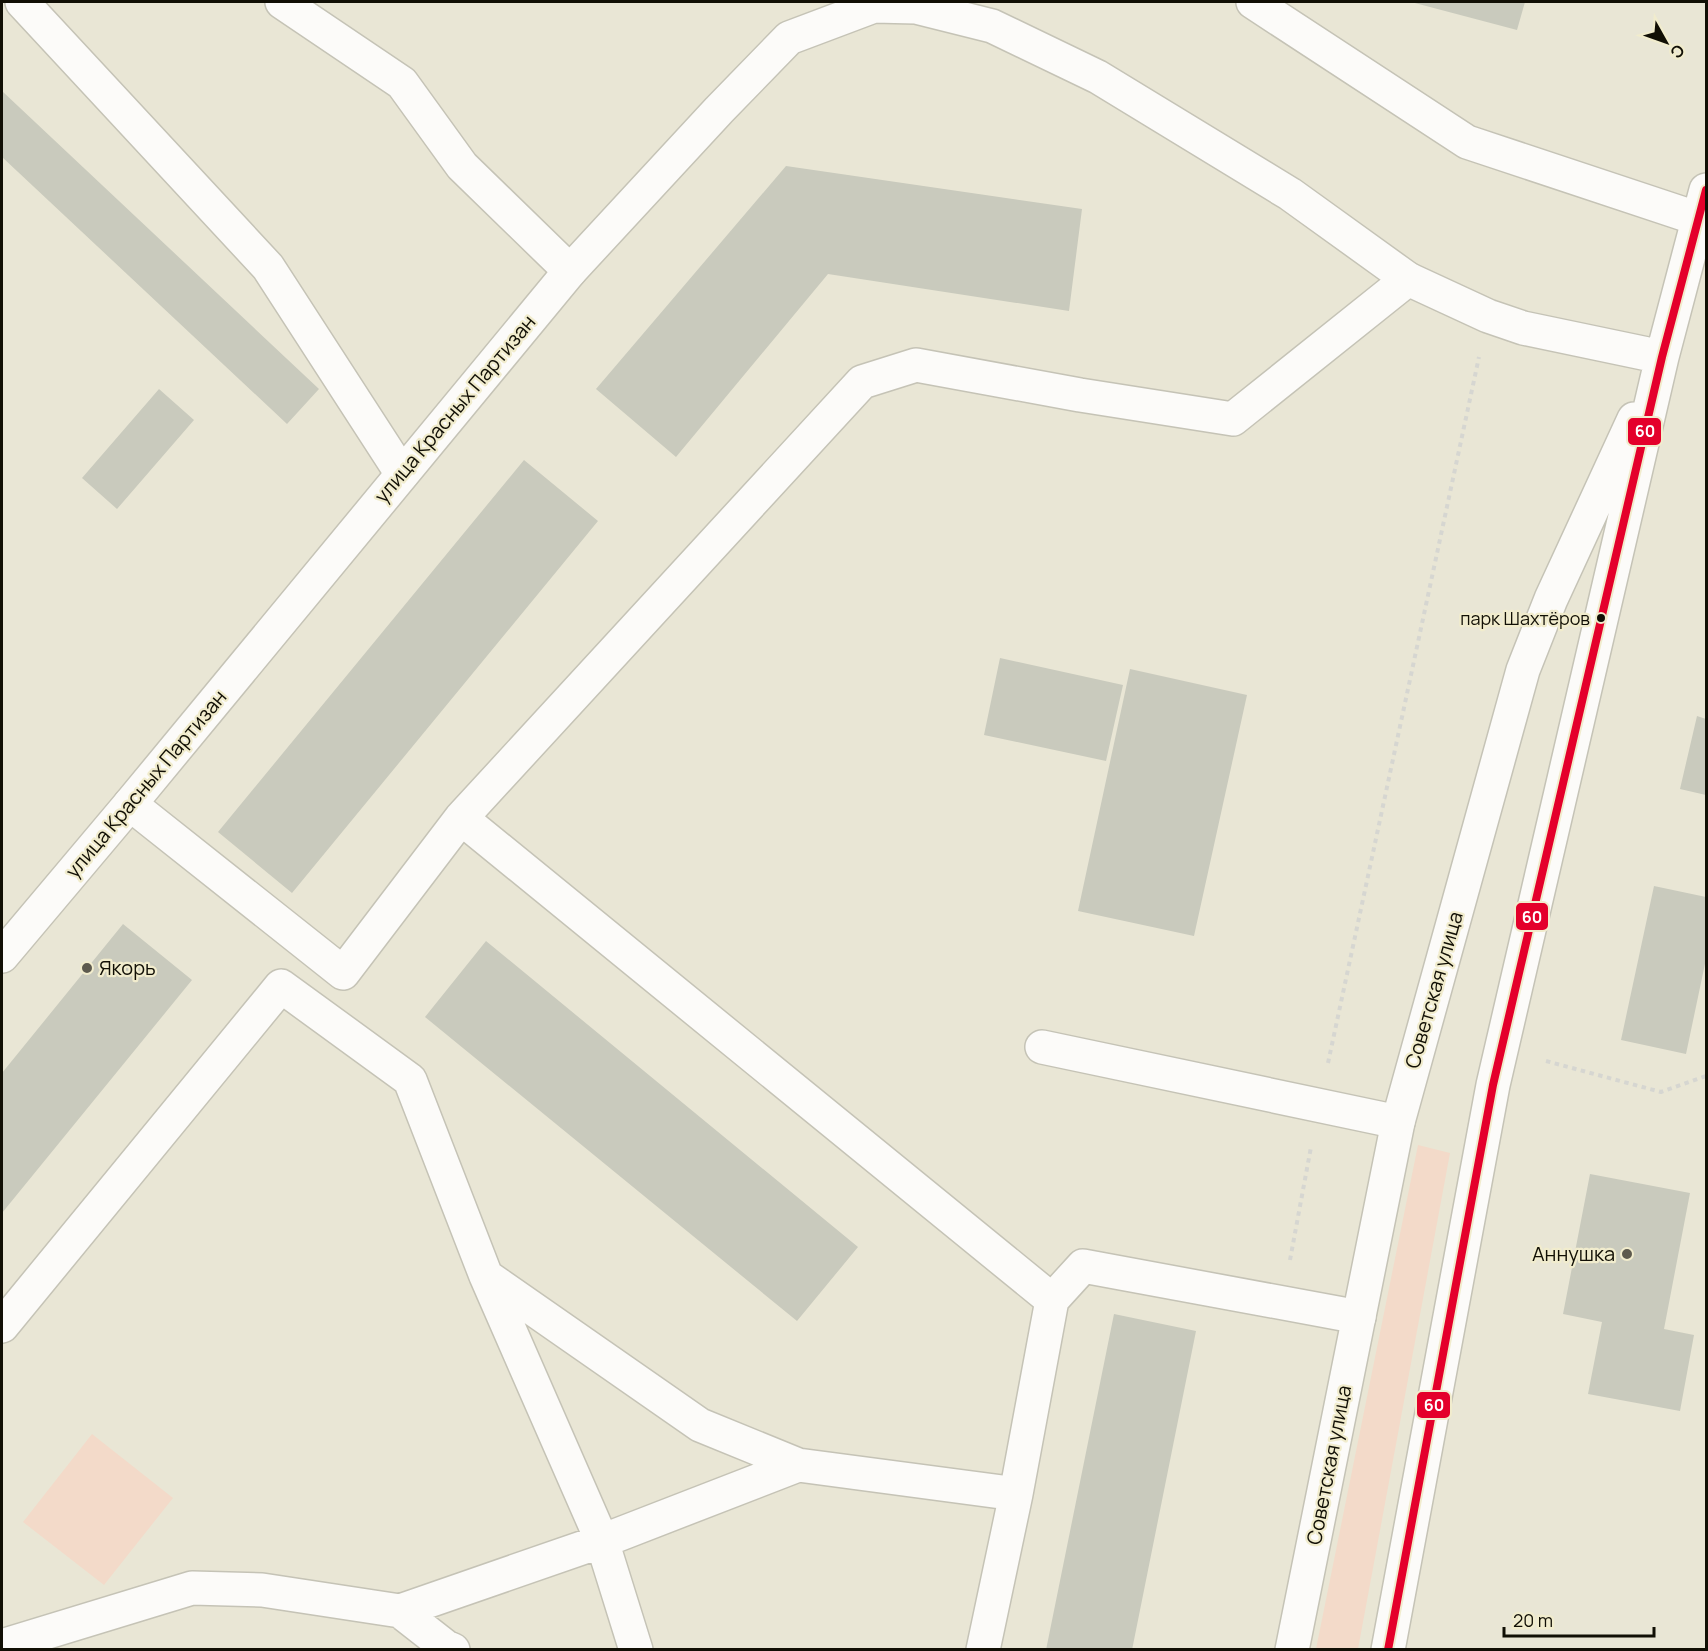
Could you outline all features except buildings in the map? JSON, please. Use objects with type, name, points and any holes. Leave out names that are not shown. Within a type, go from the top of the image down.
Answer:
[{"type":"main road","points":[[22,2],[268,267],[402,474]]},
{"type":"main road","points":[[282,2],[402,83],[462,166],[570,272]]},
{"type":"main road","points":[[1253,2],[1467,142],[1703,205]]},
{"type":"main road","name":"улица Красных Партизан","points":[[2,956],[570,272],[719,110],[789,38],[872,4],[915,7],[992,26],[1098,77],[1290,194],[1408,279],[1488,316],[1523,328],[1662,357]]},
{"type":"main road","name":"Советская улица","points":[[1388,1650],[1493,1085],[1662,357],[1703,205]]},
{"type":"main road","points":[[130,804],[343,974],[461,819],[862,382],[916,365],[1080,395],[1233,419],[1408,279]]},
{"type":"main road","name":"Советская улица","points":[[1292,1650],[1398,1122],[1523,670],[1551,599],[1662,357]]},
{"type":"main road","points":[[461,819],[1052,1300]]},
{"type":"main road","points":[[2,1326],[281,986],[410,1080],[486,1276],[602,1541],[636,1650]]},
{"type":"main road","points":[[1042,1047],[1398,1122]]},
{"type":"main road","points":[[983,1650],[1016,1494],[1052,1300],[1083,1266],[1359,1317]]},
{"type":"main road","points":[[486,1276],[700,1425],[798,1465],[1016,1494]]},
{"type":"main road","points":[[2,1646],[192,1588],[262,1590],[400,1611],[602,1541],[798,1465]]},
{"type":"main road","points":[[400,1611],[447,1649]]},
{"type":"path","points":[[1281,1304],[1319,1106],[1488,316]]},
{"type":"path","points":[[1546,1061],[1661,1092],[1707,1076]]},
{"type":"shaded area","points":[[1418,1145],[1450,1153],[1358,1649],[1316,1649]]},
{"type":"shaded area","points":[[92,1434],[173,1498],[104,1585],[23,1522]]},
{"type":"transit line","name":"60","points":[[1388,1650],[1493,1085],[1662,357],[1706,190]]},
{"type":"place","name":"парк Шахтёров","points":[[1601,618]]},
{"type":"place","name":"Якорь","points":[[87,968]]},
{"type":"place","name":"Аннушка","points":[[1627,1254]]}]
